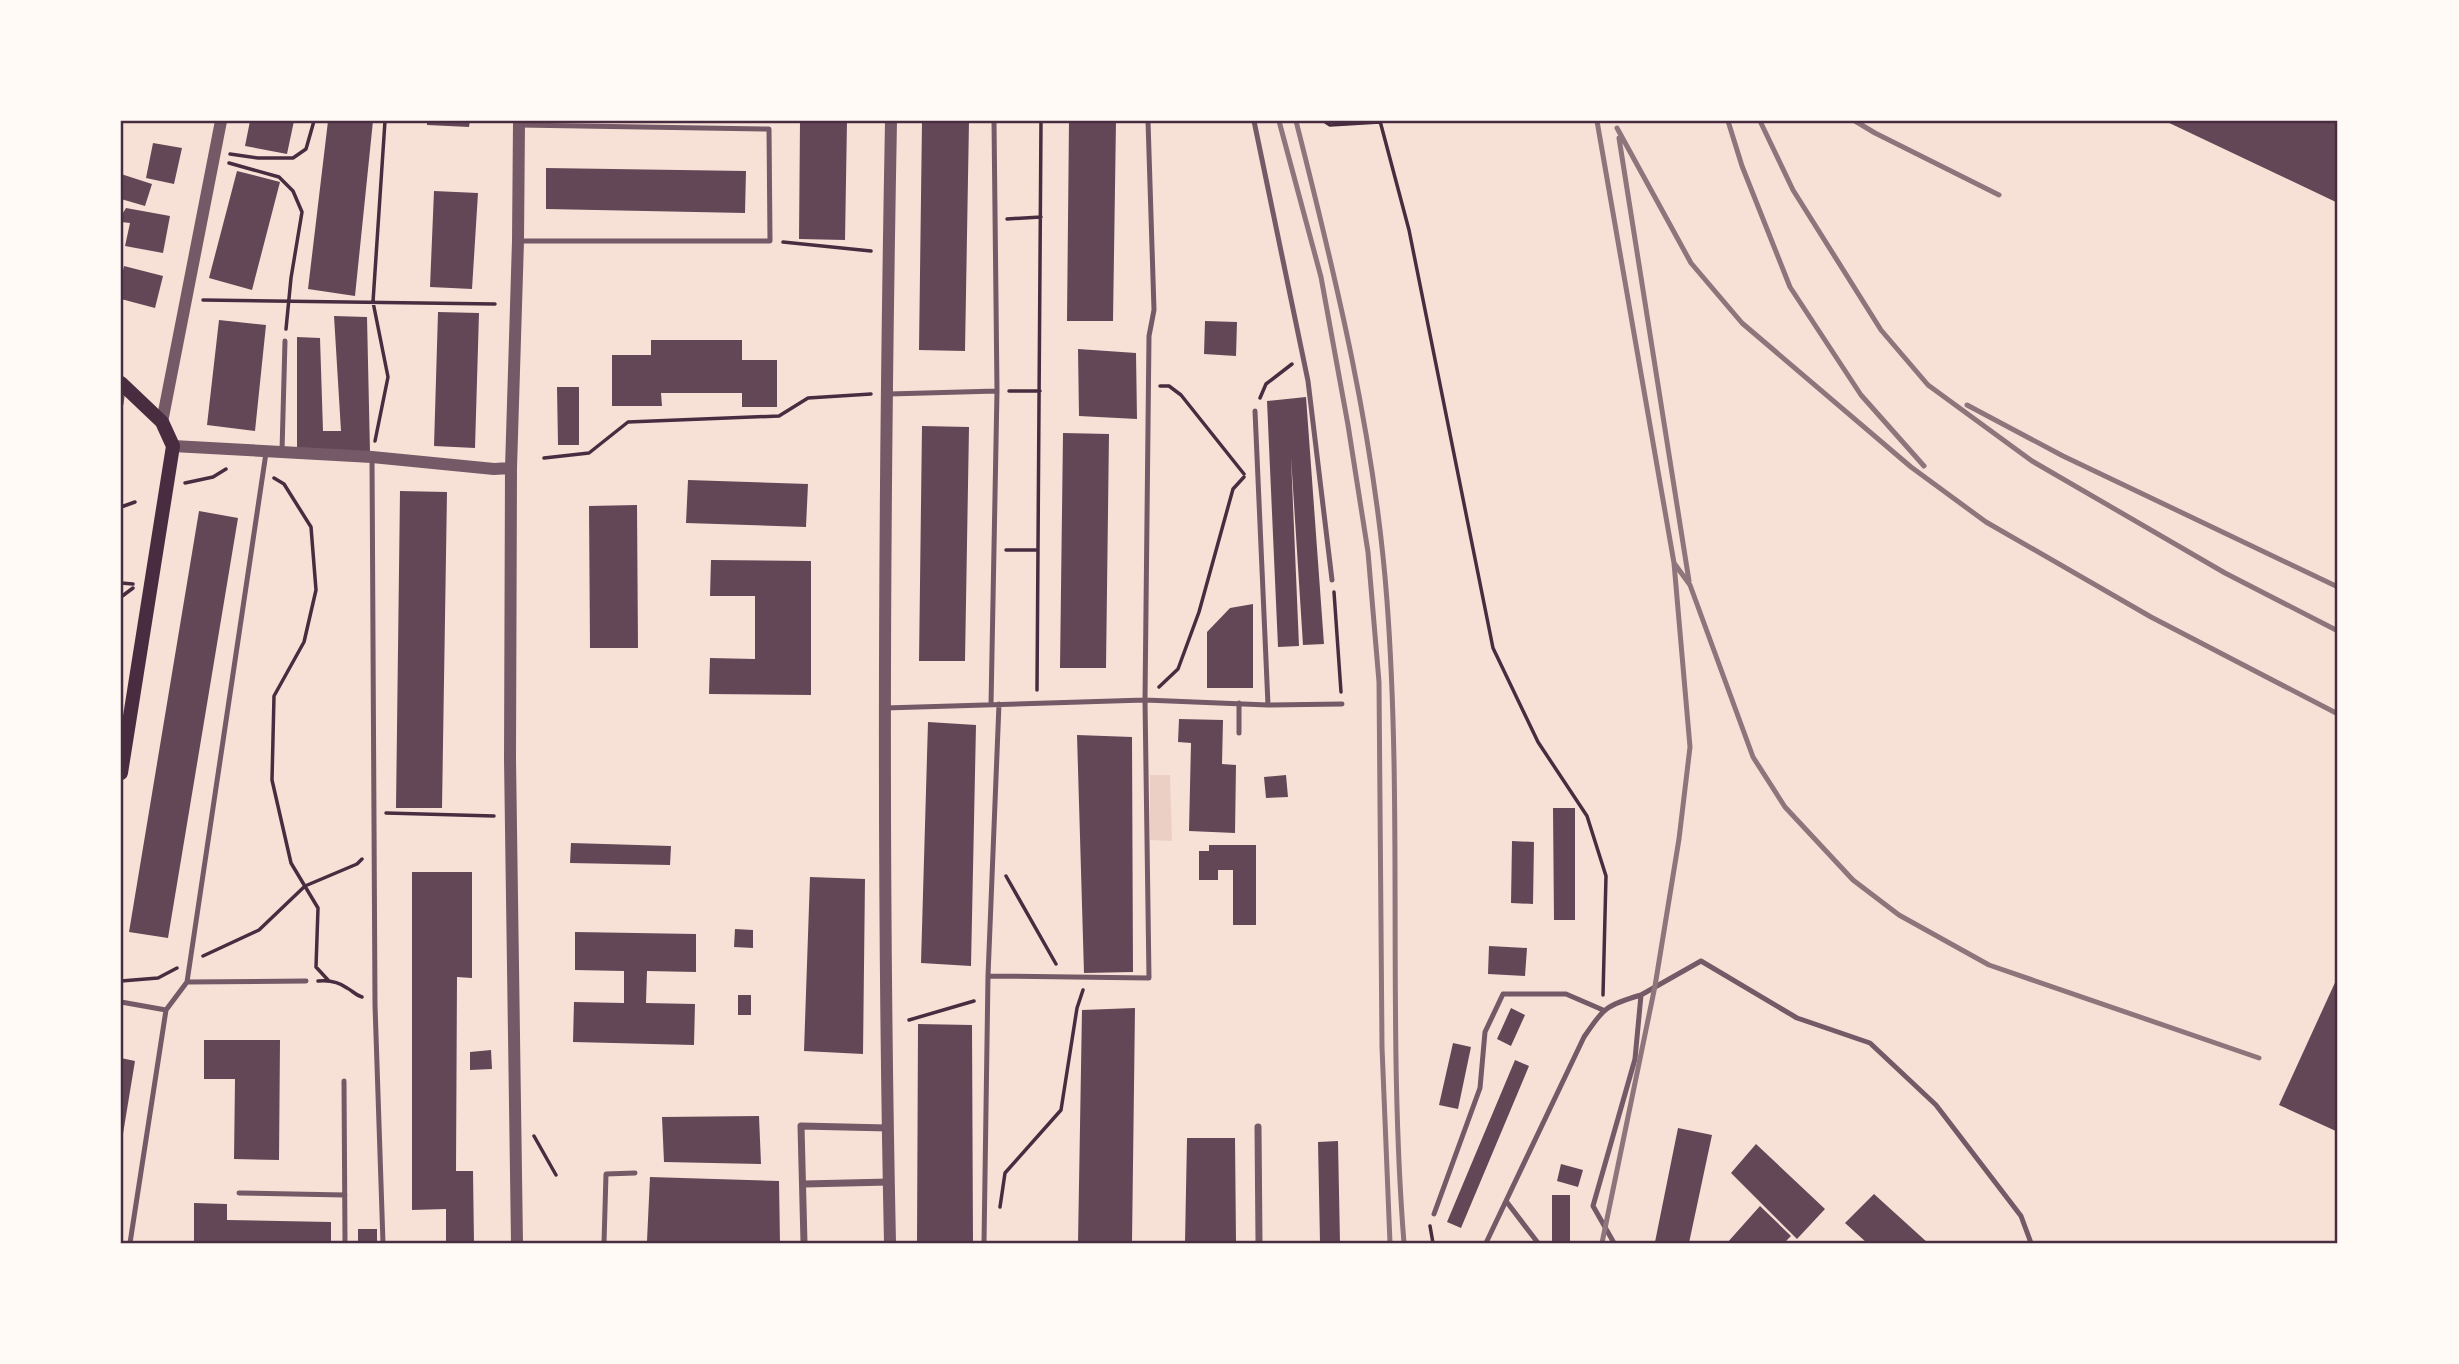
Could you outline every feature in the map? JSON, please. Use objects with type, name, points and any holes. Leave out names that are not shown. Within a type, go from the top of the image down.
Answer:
[{"type":"main road","points":[[121,773],[173,446],[162,422],[123,384]]},
{"type":"street","points":[[162,422],[221,121]]},
{"type":"street","points":[[890,1243],[885,708],[886,394],[891,121]]},
{"type":"street","points":[[517,1243],[510,759],[511,468],[519,123]]},
{"type":"street","points":[[173,446],[511,468]]},
{"type":"street","points":[[804,1243],[801,1126],[888,1128]]},
{"type":"street","points":[[1258,1127],[1259,1243]]},
{"type":"street","points":[[804,1184],[889,1182]]},
{"type":"lane","points":[[991,705],[997,391],[994,121]]},
{"type":"lane","points":[[988,976],[1149,978],[1144,700],[1149,336],[1154,310],[1148,121]]},
{"type":"lane","points":[[1254,121],[1308,381],[1332,580]]},
{"type":"lane","points":[[518,242],[770,241],[769,129],[519,123]]},
{"type":"lane","points":[[282,454],[285,341]]},
{"type":"lane","points":[[121,404],[123,384]]},
{"type":"lane","points":[[886,394],[997,391]]},
{"type":"lane","points":[[1255,411],[1268,705]]},
{"type":"lane","points":[[130,1243],[166,1010],[187,982],[191,961],[266,453]]},
{"type":"lane","points":[[372,457],[375,1005],[383,1243]]},
{"type":"lane","points":[[885,708],[1144,700],[1268,705],[1342,704]]},
{"type":"lane","points":[[984,1243],[988,976],[999,704]]},
{"type":"lane","points":[[1239,704],[1239,733]]},
{"type":"lane","points":[[1486,1243],[1584,1037],[1602,1010],[1642,996],[1701,961],[1797,1018],[1870,1043],[1936,1105],[2021,1216],[2031,1243]]},
{"type":"lane","points":[[187,982],[306,981]]},
{"type":"lane","points":[[1434,1214],[1480,1088],[1485,1032],[1503,994],[1566,994],[1602,1010]]},
{"type":"lane","points":[[1614,1243],[1593,1206],[1635,1059],[1642,996]]},
{"type":"lane","points":[[121,1002],[166,1010]]},
{"type":"lane","points":[[344,1082],[345,1243]]},
{"type":"lane","points":[[604,1243],[606,1174],[635,1173]]},
{"type":"lane","points":[[239,1193],[345,1195]]},
{"type":"lane","points":[[1506,1201],[1538,1243]]},
{"type":"path","points":[[214,156],[293,158],[306,149],[314,121]]},
{"type":"path","points":[[372,457],[388,377],[373,302],[385,121]]},
{"type":"path","points":[[1037,703],[1041,121]]},
{"type":"path","points":[[1324,121],[1330,125],[1380,122],[1409,230],[1493,648],[1538,742],[1587,816],[1606,876],[1602,1010]]},
{"type":"path","points":[[214,156],[279,177],[293,191],[302,212],[291,278],[285,341]]},
{"type":"path","points":[[995,219],[1041,217]]},
{"type":"path","points":[[770,241],[871,251]]},
{"type":"path","points":[[203,300],[495,304]]},
{"type":"path","points":[[1255,411],[1266,384],[1303,355]]},
{"type":"path","points":[[1148,386],[1169,386],[1181,395],[1245,475]]},
{"type":"path","points":[[997,391],[1040,391]]},
{"type":"path","points":[[544,458],[589,453],[628,422],[779,416],[808,398],[871,394]]},
{"type":"path","points":[[1144,700],[1178,670],[1199,612],[1233,489],[1245,475],[1247,463]]},
{"type":"path","points":[[180,484],[213,477],[226,468]]},
{"type":"path","points":[[264,471],[284,484],[311,527],[316,590],[304,642],[274,696],[272,780],[291,863],[318,908],[316,967],[328,980]]},
{"type":"path","points":[[121,507],[135,502]]},
{"type":"path","points":[[994,550],[1038,550]]},
{"type":"path","points":[[1332,580],[1338,624],[1335,638],[1342,704]]},
{"type":"path","points":[[121,597],[139,584]]},
{"type":"path","points":[[374,813],[496,816]]},
{"type":"path","points":[[121,983],[158,978],[260,930],[304,886],[357,864],[374,844]]},
{"type":"path","points":[[993,853],[1064,978]]},
{"type":"path","points":[[999,1208],[1005,1173],[1061,1110],[1077,1007],[1087,978]]},
{"type":"path","points":[[306,981],[328,980],[349,988],[354,995],[367,998],[375,1005]]},
{"type":"path","points":[[909,1020],[988,997]]},
{"type":"path","points":[[534,1136],[556,1175]]},
{"type":"shaded area","points":[[1150,775],[1170,775],[1172,841],[1150,840]]},
{"type":"building","points":[[250,121],[294,121],[287,154],[245,146]]},
{"type":"building","points":[[328,121],[373,121],[355,296],[308,289]]},
{"type":"building","points":[[427,121],[470,121],[469,127],[427,125]]},
{"type":"building","points":[[800,121],[847,121],[845,240],[799,239]]},
{"type":"building","points":[[922,121],[969,121],[965,351],[919,350]]},
{"type":"building","points":[[1069,121],[1116,121],[1113,321],[1067,321]]},
{"type":"building","points":[[2165,121],[2338,121],[2338,203]]},
{"type":"building","points":[[153,143],[182,148],[174,184],[146,178]]},
{"type":"building","points":[[546,168],[746,171],[745,213],[546,209]]},
{"type":"building","points":[[237,171],[280,182],[252,290],[209,278]]},
{"type":"building","points":[[121,174],[152,184],[145,206],[121,199]]},
{"type":"building","points":[[434,191],[478,193],[472,289],[430,287]]},
{"type":"building","points":[[126,208],[170,216],[163,253],[125,246],[130,223],[121,222],[121,216]]},
{"type":"building","points":[[124,266],[163,276],[155,308],[121,299]]},
{"type":"building","points":[[438,312],[479,313],[475,448],[434,446]]},
{"type":"building","points":[[334,316],[367,317],[370,452],[297,450],[297,337],[320,338],[323,431],[341,431]]},
{"type":"building","points":[[219,320],[266,325],[255,431],[207,425]]},
{"type":"building","points":[[1205,321],[1237,322],[1236,356],[1204,354]]},
{"type":"building","points":[[651,340],[742,340],[742,360],[777,360],[777,407],[742,407],[742,393],[661,393],[662,406],[612,406],[612,355],[651,355]]},
{"type":"building","points":[[1078,349],[1136,353],[1137,419],[1079,416]]},
{"type":"building","points":[[557,387],[579,387],[579,445],[558,445]]},
{"type":"building","points":[[1306,397],[1324,644],[1303,645],[1291,457],[1299,646],[1278,647],[1267,401]]},
{"type":"building","points":[[922,426],[969,427],[965,661],[919,661]]},
{"type":"building","points":[[1063,433],[1109,434],[1106,668],[1060,668]]},
{"type":"building","points":[[688,480],[808,484],[806,527],[686,523]]},
{"type":"building","points":[[400,491],[447,492],[442,808],[396,808]]},
{"type":"building","points":[[637,505],[638,648],[590,648],[589,506]]},
{"type":"building","points":[[199,511],[238,518],[168,938],[129,932]]},
{"type":"building","points":[[711,560],[811,561],[811,695],[709,694],[710,658],[755,659],[755,596],[710,596]]},
{"type":"building","points":[[1253,604],[1253,688],[1207,688],[1207,632],[1230,608]]},
{"type":"building","points":[[1179,719],[1223,720],[1222,764],[1236,765],[1235,833],[1189,831],[1191,743],[1178,742]]},
{"type":"building","points":[[928,722],[976,725],[971,966],[921,963]]},
{"type":"building","points":[[1077,735],[1132,737],[1133,972],[1084,973]]},
{"type":"building","points":[[1286,775],[1288,797],[1266,798],[1264,777]]},
{"type":"building","points":[[1553,808],[1575,808],[1575,920],[1554,920]]},
{"type":"building","points":[[1512,841],[1534,842],[1533,904],[1511,903]]},
{"type":"building","points":[[571,843],[671,846],[670,865],[570,863]]},
{"type":"building","points":[[1209,845],[1256,845],[1256,925],[1233,925],[1233,870],[1218,870],[1218,880],[1199,880],[1199,851],[1209,851]]},
{"type":"building","points":[[412,872],[472,872],[472,978],[457,977],[456,1171],[473,1171],[474,1243],[446,1243],[446,1209],[412,1210]]},
{"type":"building","points":[[810,877],[865,879],[863,1054],[804,1051]]},
{"type":"building","points":[[735,929],[753,930],[753,948],[734,947]]},
{"type":"building","points":[[575,932],[696,934],[696,972],[647,971],[646,1003],[695,1004],[694,1045],[573,1042],[574,1002],[624,1003],[624,971],[575,970]]},
{"type":"building","points":[[1489,946],[1527,948],[1525,976],[1488,974]]},
{"type":"building","points":[[2338,976],[2338,1132],[2279,1105]]},
{"type":"building","points":[[738,995],[751,995],[751,1015],[738,1015]]},
{"type":"building","points":[[1135,1008],[1132,1243],[1078,1243],[1082,1010]]},
{"type":"building","points":[[1511,1008],[1525,1015],[1511,1046],[1497,1039]]},
{"type":"building","points":[[918,1024],[972,1025],[973,1243],[917,1243]]},
{"type":"building","points":[[204,1040],[280,1040],[279,1160],[234,1159],[235,1079],[204,1079]]},
{"type":"building","points":[[1453,1043],[1471,1047],[1458,1109],[1439,1105]]},
{"type":"building","points":[[491,1050],[492,1069],[470,1070],[470,1052]]},
{"type":"building","points":[[121,1058],[135,1061],[122,1140],[121,1140]]},
{"type":"building","points":[[1515,1060],[1529,1066],[1461,1228],[1447,1222]]},
{"type":"building","points":[[759,1116],[761,1164],[664,1162],[662,1117]]},
{"type":"building","points":[[1678,1128],[1712,1135],[1689,1243],[1660,1243],[1655,1242]]},
{"type":"building","points":[[1187,1138],[1235,1138],[1236,1243],[1185,1243]]},
{"type":"building","points":[[1338,1141],[1340,1243],[1320,1243],[1318,1142]]},
{"type":"building","points":[[1756,1144],[1825,1209],[1797,1239],[1731,1173]]},
{"type":"building","points":[[1561,1164],[1583,1170],[1578,1187],[1557,1181]]},
{"type":"building","points":[[650,1177],[779,1181],[780,1243],[647,1241]]},
{"type":"building","points":[[1874,1194],[1928,1243],[1867,1243],[1845,1223]]},
{"type":"building","points":[[1552,1195],[1570,1195],[1570,1243],[1552,1243]]},
{"type":"building","points":[[194,1203],[227,1204],[227,1220],[331,1222],[331,1243],[194,1243]]},
{"type":"building","points":[[1760,1206],[1791,1236],[1784,1243],[1727,1243]]},
{"type":"building","points":[[358,1229],[377,1229],[377,1243],[358,1243]]},
{"type":"railway","points":[[1279,121],[1321,277],[1368,552],[1379,682],[1382,1047],[1390,1243]]},
{"type":"railway","points":[[1296,121],[1352,359],[1373,480],[1387,601],[1394,762],[1396,1083],[1404,1243]]},
{"type":"railway","points":[[1597,121],[1674,563],[1690,585],[1753,757],[1785,807],[1853,880],[1899,915],[1989,965],[2259,1058]]},
{"type":"railway","points":[[1728,121],[1742,166],[1790,287],[1861,395],[1924,466]]},
{"type":"railway","points":[[1760,121],[1793,190],[1881,330],[1928,385],[2032,461],[2225,573],[2338,631]]},
{"type":"railway","points":[[1855,121],[1999,195]]},
{"type":"railway","points":[[1617,128],[1691,263],[1742,323],[1911,467],[1986,522],[2151,617],[2338,714]]},
{"type":"railway","points":[[1619,138],[1689,581]]},
{"type":"railway","points":[[1967,405],[2063,456],[2338,587]]},
{"type":"railway","points":[[1602,1243],[1655,986],[1679,839],[1690,747],[1674,563]]}]
